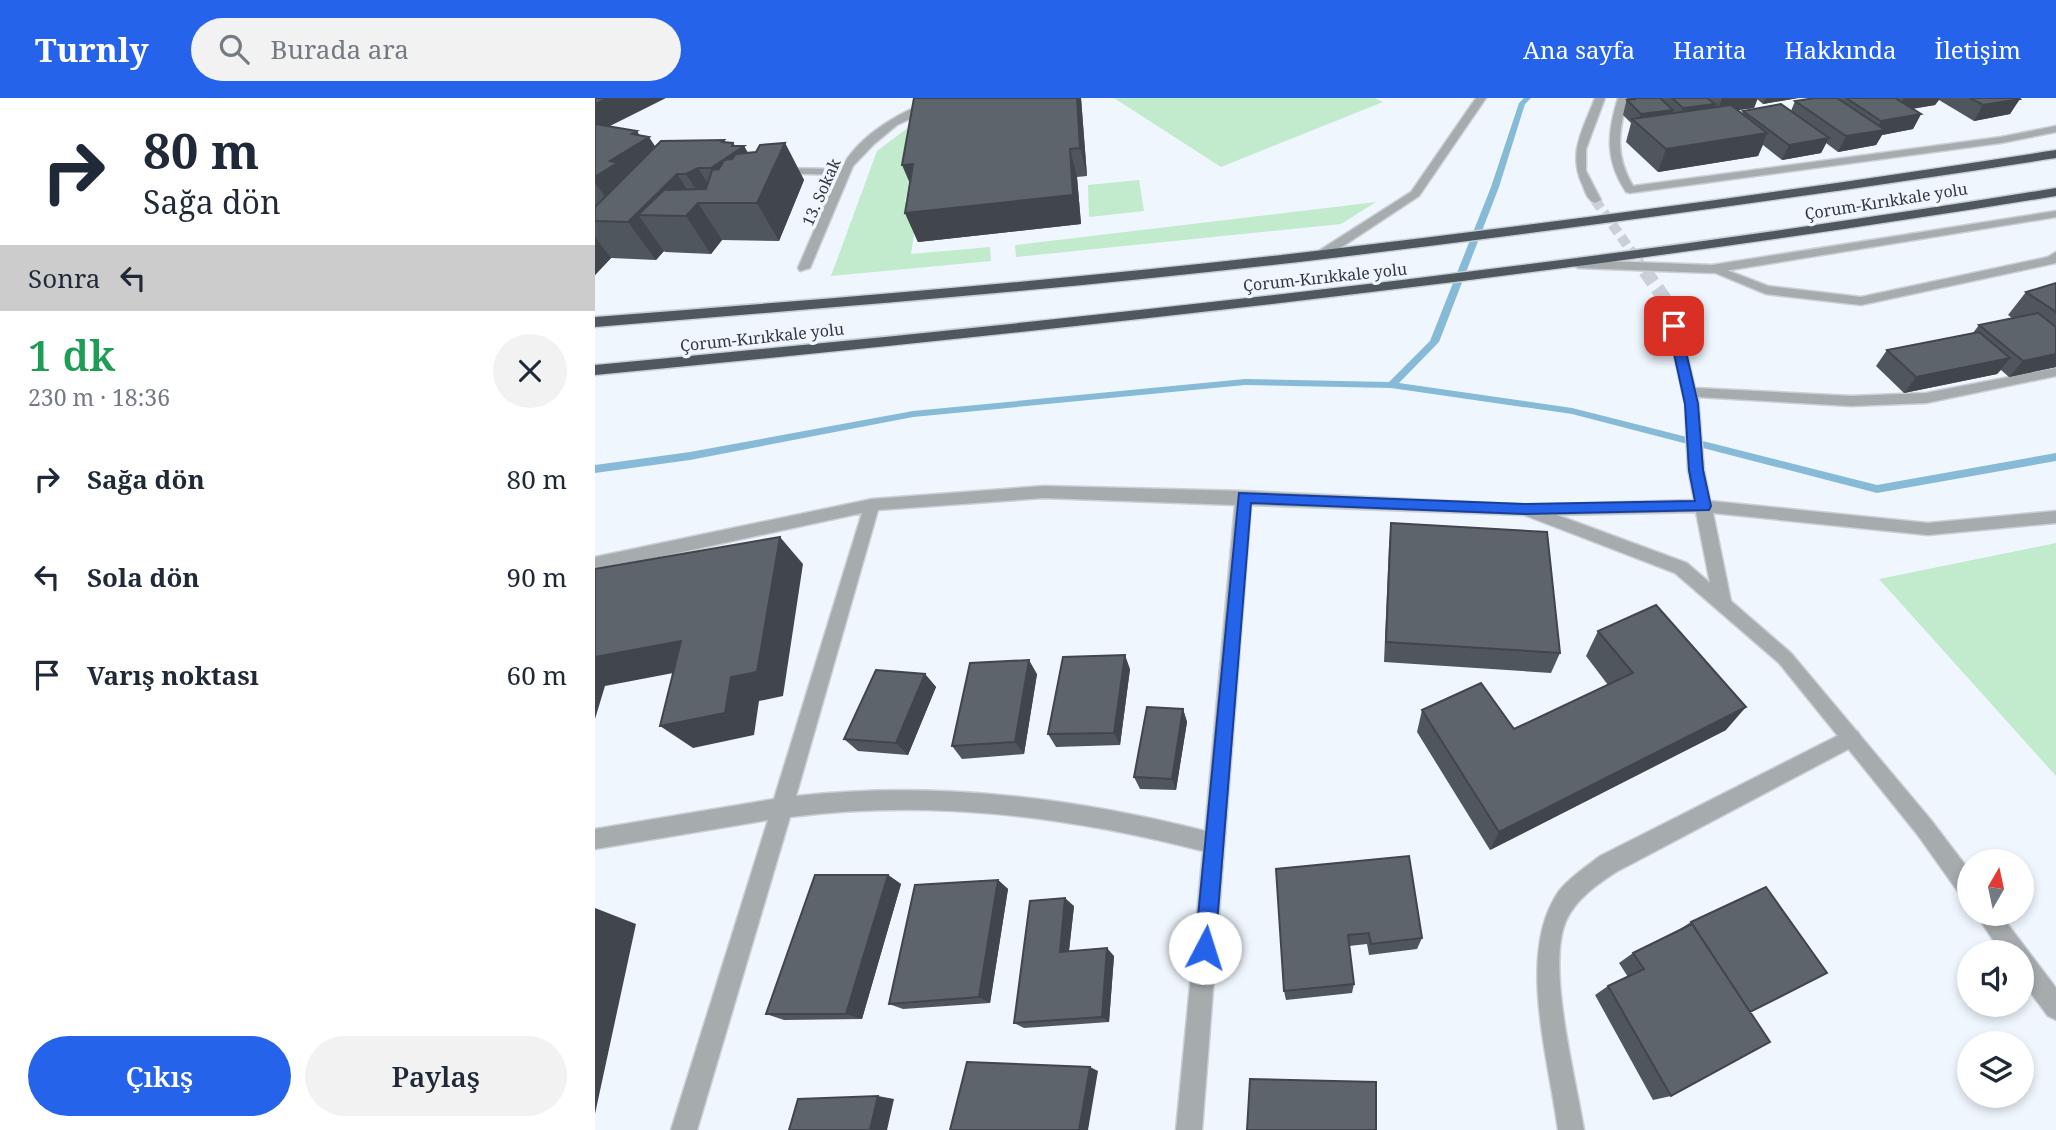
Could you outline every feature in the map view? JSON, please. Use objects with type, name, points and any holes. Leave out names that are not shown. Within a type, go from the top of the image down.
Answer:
[{"type":"highway","name":"Çorum-Kırıkkale yolu","points":[[595,322],[907,296],[1321,255],[1864,184],[2056,154]]},
{"type":"highway","name":"Çorum-Kırıkkale yolu","points":[[595,370],[968,334],[1383,288],[1579,264],[2056,192]]},
{"type":"street","name":"13. Sokak","points":[[804,268],[845,172],[859,151],[901,117],[950,98]]},
{"type":"street","points":[[1321,255],[1415,194],[1481,98]]},
{"type":"street","points":[[1595,200],[1581,172],[1581,149],[1600,98]]},
{"type":"street","points":[[1623,98],[1613,129],[1613,153],[1616,168],[1630,190],[2001,140],[2056,129]]},
{"type":"street","points":[[762,169],[845,172]]},
{"type":"street","points":[[1579,264],[1712,269],[2056,214]]},
{"type":"street","points":[[1712,269],[1766,290],[1861,301],[2052,260],[2056,256]]},
{"type":"street","points":[[1668,304],[1690,398],[1696,470],[1723,605]]},
{"type":"street","points":[[1690,398],[1851,401],[1926,398],[2056,372]]},
{"type":"street","points":[[595,564],[872,505],[1044,492],[1525,509],[1703,506],[1928,529],[2056,517]]},
{"type":"street","points":[[1189,1130],[1244,497]]},
{"type":"street","points":[[684,1130],[872,505]]},
{"type":"street","points":[[1525,509],[1681,568],[1785,658],[1924,827],[1957,872]]},
{"type":"street","points":[[1571,1130],[1547,974],[1553,926],[1574,888],[1608,864],[1851,738]]},
{"type":"street","points":[[595,839],[782,808],[857,800],[931,799],[1002,802],[1097,815],[1214,844]]},
{"type":"street","points":[[2034,978],[2056,1008]]},
{"type":"green space","points":[[1114,98],[1375,98],[1383,102],[1221,167]]},
{"type":"green space","points":[[921,118],[905,202],[919,201],[911,254],[990,247],[991,261],[831,276],[877,151]]},
{"type":"green space","points":[[1139,180],[1144,211],[1089,217],[1088,185]]},
{"type":"green space","points":[[1376,202],[1341,224],[1016,257],[1015,245]]},
{"type":"green space","points":[[2056,543],[2056,776],[1879,579]]},
{"type":"building","points":[[595,98],[608,98],[595,104]]},
{"type":"building","points":[[914,98],[1077,98],[1080,148],[1070,149],[1073,195],[905,213],[913,164],[902,165]]},
{"type":"building","points":[[1660,98],[1673,110],[1641,114],[1627,100]]},
{"type":"building","points":[[1672,98],[1707,98],[1715,104],[1683,108]]},
{"type":"building","points":[[1837,98],[1885,130],[1846,136],[1795,101]]},
{"type":"building","points":[[1846,98],[1895,98],[1921,114],[1881,121]]},
{"type":"building","points":[[1970,98],[2019,98],[2020,99],[1983,105]]},
{"type":"building","points":[[1781,104],[1829,138],[1789,145],[1743,111]]},
{"type":"building","points":[[1731,105],[1767,133],[1666,149],[1632,119]]},
{"type":"building","points":[[595,124],[637,131],[632,134],[649,137],[610,161],[617,163],[595,177]]},
{"type":"building","points":[[724,140],[722,142],[733,143],[732,146],[744,146],[711,168],[698,168],[686,174],[677,174],[628,222],[595,221],[595,207],[661,141]]},
{"type":"building","points":[[785,143],[757,203],[698,203],[686,216],[638,215],[664,190],[706,189],[712,170],[719,169],[724,160],[732,159],[736,154],[756,152],[760,145]]},
{"type":"building","points":[[2056,283],[2056,312],[2026,292]]},
{"type":"building","points":[[2038,313],[2056,327],[2056,354],[2023,361],[1979,325]]},
{"type":"building","points":[[1979,332],[2010,358],[1916,377],[1887,350]]},
{"type":"building","points":[[1391,523],[1547,532],[1560,653],[1386,642]]},
{"type":"building","points":[[780,537],[757,672],[731,677],[725,713],[660,726],[681,641],[595,657],[595,569]]},
{"type":"building","points":[[1656,605],[1746,707],[1499,832],[1422,710],[1481,683],[1514,729],[1633,673],[1598,631]]},
{"type":"building","points":[[1125,655],[1114,733],[1048,734],[1063,657]]},
{"type":"building","points":[[1029,660],[1015,742],[952,746],[970,663]]},
{"type":"building","points":[[876,670],[925,674],[896,743],[844,739]]},
{"type":"building","points":[[1147,707],[1183,709],[1172,779],[1134,777]]},
{"type":"building","points":[[1409,856],[1422,938],[1371,944],[1369,933],[1348,935],[1354,984],[1284,991],[1276,869]]},
{"type":"building","points":[[815,875],[888,875],[846,1014],[766,1014]]},
{"type":"building","points":[[998,880],[979,997],[889,1004],[915,885]]},
{"type":"building","points":[[1766,887],[1827,973],[1750,1012],[1691,922]]},
{"type":"building","points":[[1065,898],[1060,952],[1107,948],[1102,1017],[1014,1023],[1030,901]]},
{"type":"building","points":[[1692,924],[1770,1042],[1671,1096],[1608,986],[1644,969],[1633,953]]},
{"type":"building","points":[[967,1062],[1090,1067],[1079,1130],[950,1130]]},
{"type":"building","points":[[1250,1079],[1376,1082],[1376,1130],[1247,1130]]},
{"type":"building","points":[[878,1096],[870,1130],[789,1130],[798,1099]]},
{"type":"waterway","points":[[1391,385],[1434,342],[1495,187],[1522,103],[1528,98]]},
{"type":"waterway","points":[[595,469],[690,456],[913,414],[1245,382],[1391,385]]},
{"type":"waterway","points":[[1391,385],[1572,411],[1877,489],[2056,457]]},
{"type":"tunnel","points":[[1595,200],[1646,272]]},
{"type":"tunnel","points":[[1645,271],[1669,305]]},
{"type":"route","points":[[1205,948],[1244,497],[1525,509],[1703,506],[1696,470],[1692,404],[1674,326]]}]
